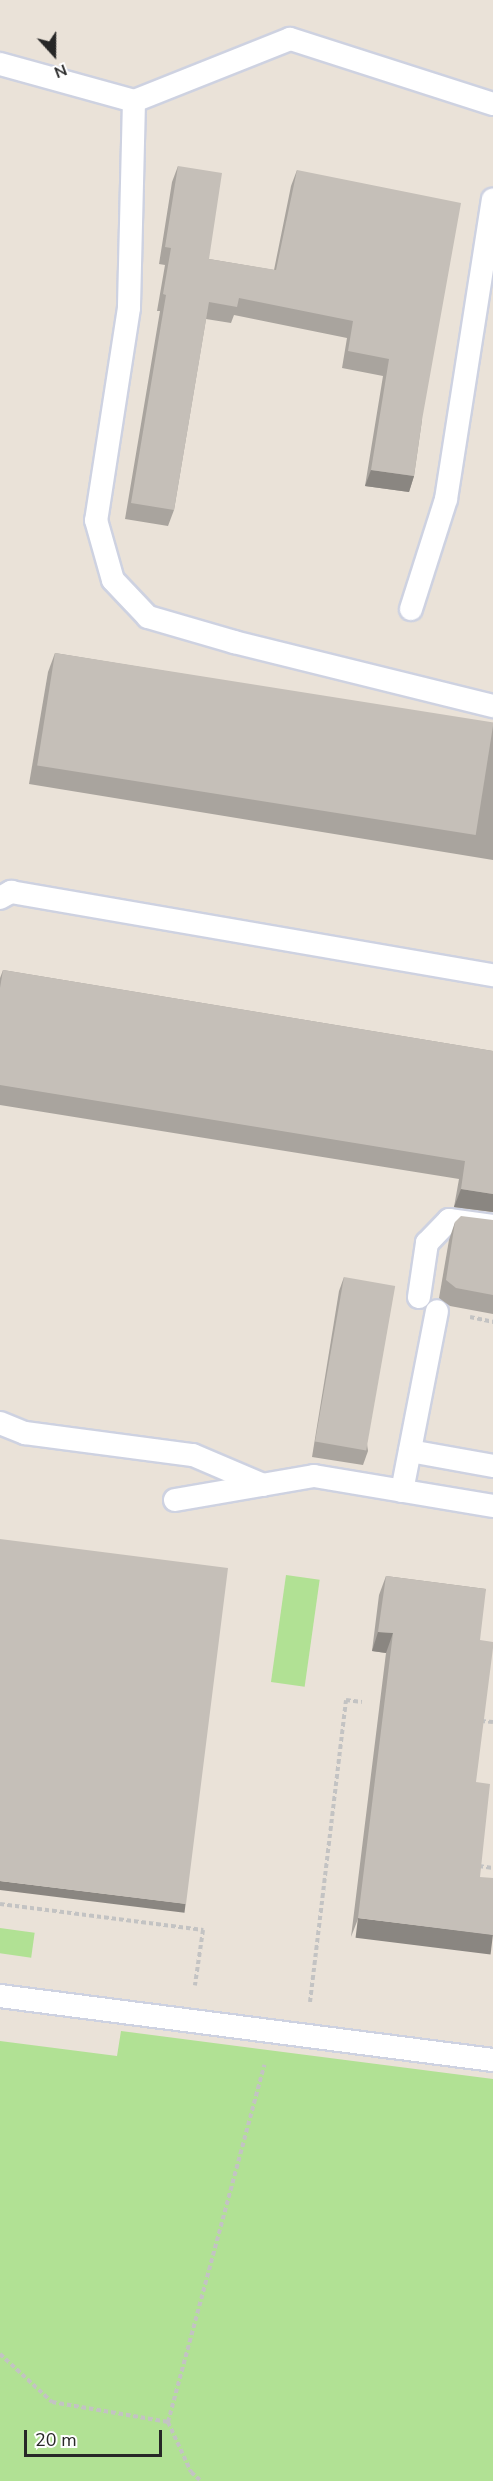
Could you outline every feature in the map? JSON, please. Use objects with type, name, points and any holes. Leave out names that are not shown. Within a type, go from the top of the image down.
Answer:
[{"type":"lane","points":[[0,64],[134,101],[290,39],[493,104]]},
{"type":"lane","points":[[134,101],[129,308],[96,520],[113,580],[148,617],[234,642],[493,706]]},
{"type":"lane","points":[[411,609],[446,499],[493,200]]},
{"type":"lane","points":[[0,898],[11,892],[493,975]]},
{"type":"lane","points":[[419,1297],[427,1244],[449,1220],[493,1226]]},
{"type":"lane","points":[[402,1491],[437,1311]]},
{"type":"lane","points":[[0,1423],[25,1434],[193,1455],[263,1485]]},
{"type":"lane","points":[[410,1451],[493,1466]]},
{"type":"lane","points":[[175,1500],[314,1476],[493,1506]]},
{"type":"lane","points":[[0,1996],[493,2060]]},
{"type":"path","points":[[309,2009],[346,1700],[362,1702]]},
{"type":"path","points":[[481,1721],[493,1722]]},
{"type":"path","points":[[469,1865],[493,1868]]},
{"type":"path","points":[[0,1904],[203,1930],[190,2021]]},
{"type":"path","points":[[201,2481],[191,2472],[168,2422],[262,2081],[270,2031]]},
{"type":"path","points":[[0,2354],[52,2402],[168,2422]]},
{"type":"green space","points":[[286,1575],[320,1580],[305,1687],[271,1682]]},
{"type":"green space","points":[[0,1928],[35,1933],[31,1958],[0,1953]]},
{"type":"green space","points":[[121,2031],[493,2079],[493,2481],[0,2481],[0,2041],[117,2056]]},
{"type":"building","points":[[178,166],[222,173],[209,259],[276,270],[297,170],[461,203],[414,476],[371,470],[389,359],[348,351],[353,321],[239,298],[237,307],[209,302],[174,510],[131,503],[166,295],[163,294],[171,248],[165,247]]},
{"type":"building","points":[[55,653],[493,722],[476,835],[37,766]]},
{"type":"building","points":[[3,970],[493,1051],[493,1194],[461,1189],[465,1161],[0,1085],[0,988]]},
{"type":"building","points":[[461,1216],[493,1220],[493,1295],[456,1288],[446,1280],[455,1222]]},
{"type":"building","points":[[344,1277],[395,1286],[366,1450],[315,1441]]},
{"type":"building","points":[[0,1539],[228,1568],[186,1904],[0,1881]]},
{"type":"building","points":[[386,1576],[486,1589],[480,1640],[493,1642],[493,1648],[476,1782],[490,1784],[480,1877],[493,1878],[493,1935],[358,1918],[393,1633],[378,1632]]}]
